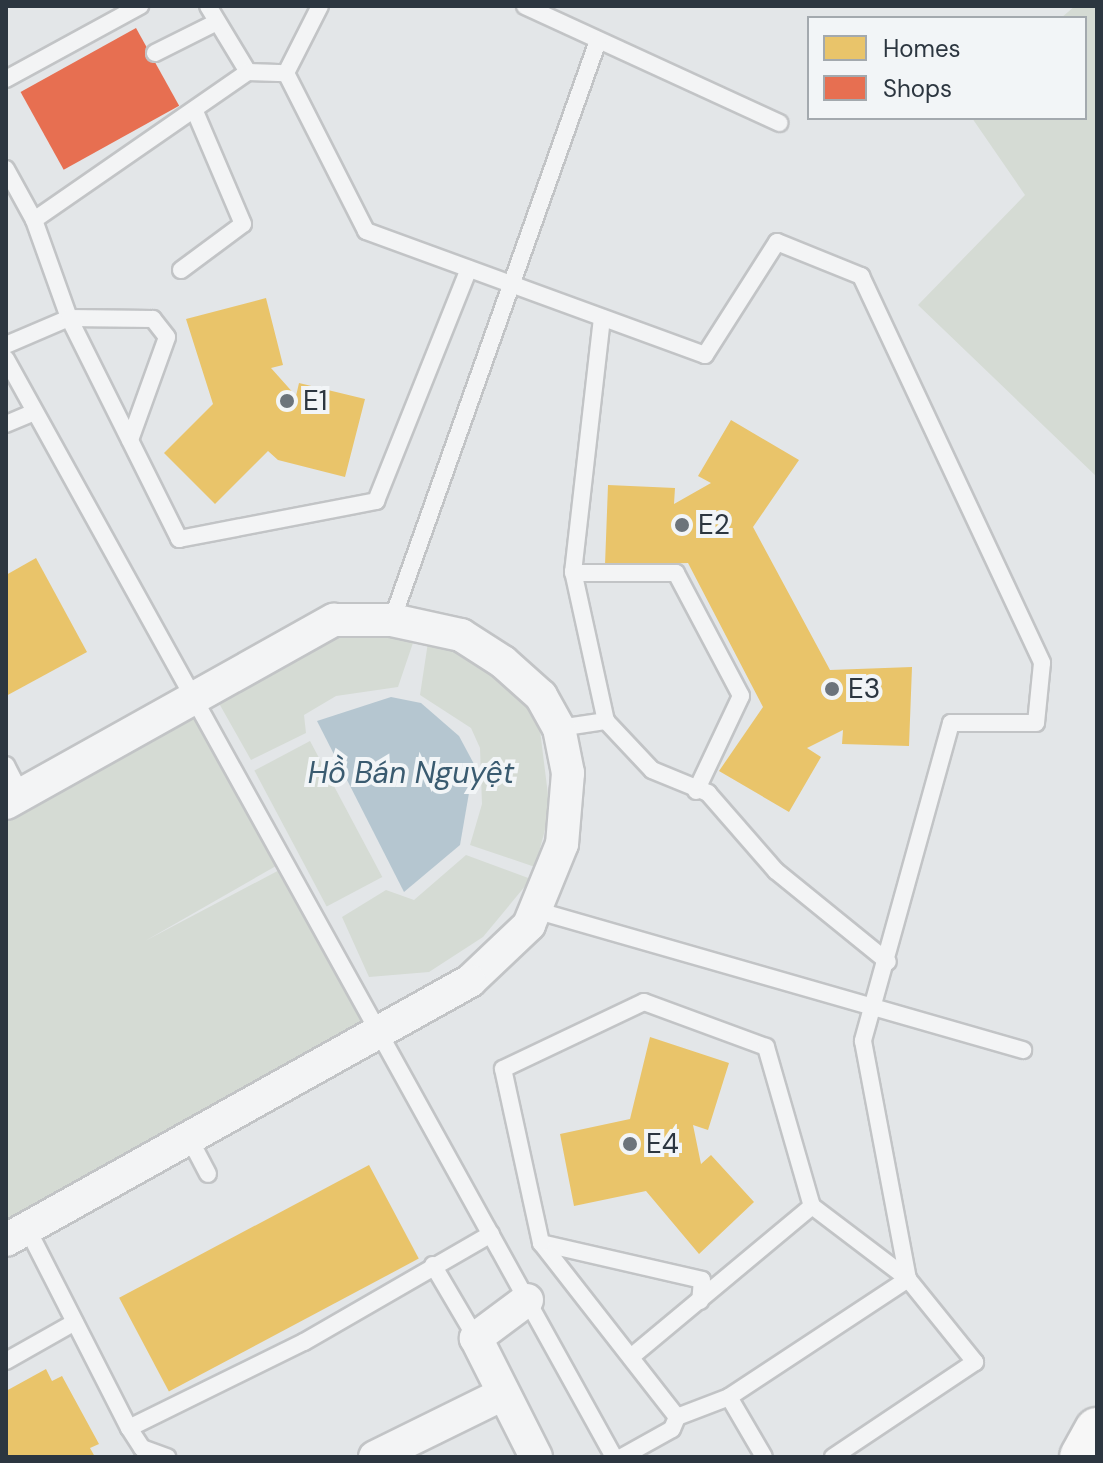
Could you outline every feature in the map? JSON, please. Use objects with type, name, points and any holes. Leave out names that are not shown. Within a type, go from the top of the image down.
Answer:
[{"type":"street","points":[[14,798],[197,699],[334,620],[392,620],[461,635],[503,662],[541,696],[559,728],[568,773],[562,844],[535,910],[470,981],[379,1033],[186,1131],[17,1234]]},
{"type":"street","points":[[527,1300],[476,1338],[536,1457]]},
{"type":"street","points":[[375,1457],[503,1394]]},
{"type":"street","points":[[1082,1457],[1097,1430]]},
{"type":"lane","points":[[6,79],[140,6]]},
{"type":"lane","points":[[208,6],[248,72]]},
{"type":"lane","points":[[286,73],[320,6]]},
{"type":"lane","points":[[525,6],[779,123]]},
{"type":"lane","points":[[155,53],[217,22]]},
{"type":"lane","points":[[392,620],[508,283],[598,41]]},
{"type":"lane","points":[[34,220],[196,114],[248,72],[286,73]]},
{"type":"lane","points":[[286,73],[366,231],[705,355],[777,242],[861,276],[1042,663],[1036,723],[951,723],[888,962],[863,1041],[908,1279]]},
{"type":"lane","points":[[181,270],[243,224],[196,114]]},
{"type":"lane","points":[[6,169],[34,220],[69,318],[179,539],[376,501],[469,269]]},
{"type":"lane","points":[[6,345],[69,318],[153,319],[167,337],[130,440]]},
{"type":"lane","points":[[602,318],[573,573],[606,721],[652,770],[696,791],[708,793],[776,871],[888,962]]},
{"type":"lane","points":[[6,359],[614,1457]]},
{"type":"lane","points":[[6,424],[34,412]]},
{"type":"lane","points":[[573,573],[676,573],[741,696],[696,791]]},
{"type":"lane","points":[[559,728],[606,721]]},
{"type":"lane","points":[[6,765],[14,798]]},
{"type":"lane","points":[[535,910],[1023,1050]]},
{"type":"lane","points":[[677,1417],[541,1243],[503,1069],[644,1002],[766,1047],[812,1206],[908,1279],[975,1362],[833,1457]]},
{"type":"lane","points":[[186,1131],[208,1174]]},
{"type":"lane","points":[[631,1357],[812,1206]]},
{"type":"lane","points":[[17,1234],[75,1322],[140,1453],[167,1457]]},
{"type":"lane","points":[[129,1428],[304,1342],[491,1234]]},
{"type":"lane","points":[[541,1243],[702,1280],[700,1301]]},
{"type":"lane","points":[[433,1265],[476,1338]]},
{"type":"lane","points":[[622,1457],[672,1429],[677,1417],[729,1397],[908,1279]]},
{"type":"lane","points":[[6,1361],[75,1322]]},
{"type":"lane","points":[[729,1397],[764,1457]]},
{"type":"shaded area","points":[[1075,6],[1097,6],[1097,477],[918,305],[1025,195],[973,120],[1087,120],[1087,16],[1063,16]]},
{"type":"shaded area","points":[[346,624],[416,634],[398,687],[336,696],[304,715],[306,733],[251,760],[216,698]]},
{"type":"shaded area","points":[[430,629],[520,681],[539,722],[550,811],[535,867],[470,845],[482,804],[480,748],[471,728],[420,695]]},
{"type":"shaded area","points":[[197,701],[283,862],[145,941],[285,867],[372,1020],[6,1225],[6,803]]},
{"type":"shaded area","points":[[310,741],[382,877],[327,907],[254,771]]},
{"type":"shaded area","points":[[466,855],[531,879],[483,937],[429,972],[369,977],[342,917],[386,890],[414,900]]},
{"type":"water","name":"Hồ Bán Nguyệt","points":[[391,697],[421,703],[459,736],[474,764],[460,845],[404,892],[317,721]]},
{"type":"building: Homes","name":"E1","points":[[266,298],[283,365],[271,368],[296,396],[299,383],[365,399],[345,477],[278,460],[268,451],[215,504],[164,453],[213,404],[186,319]]},
{"type":"building: Homes","points":[[731,420],[799,460],[753,527],[830,670],[912,667],[909,746],[842,744],[843,730],[807,748],[821,757],[789,812],[719,771],[763,707],[688,563],[605,565],[608,485],[675,488],[674,504],[711,483],[698,476]]},
{"type":"building: Homes","points":[[36,558],[87,652],[6,696],[6,575]]},
{"type":"building: Homes","name":"E4","points":[[650,1037],[729,1063],[708,1130],[693,1125],[701,1164],[711,1155],[754,1202],[699,1254],[646,1191],[574,1206],[560,1134],[630,1119]]},
{"type":"building: Homes","points":[[369,1165],[419,1259],[169,1391],[119,1298]]},
{"type":"building: Homes","points":[[46,1369],[52,1381],[62,1376],[99,1444],[90,1448],[95,1457],[6,1457],[6,1391]]},
{"type":"building: Shops","points":[[136,28],[179,106],[64,170],[21,92]]},
{"type":"place","name":"E1","points":[[287,401]]},
{"type":"place","name":"E2","points":[[682,525]]},
{"type":"place","name":"E3","points":[[832,689]]},
{"type":"place","name":"E4","points":[[630,1144]]}]
